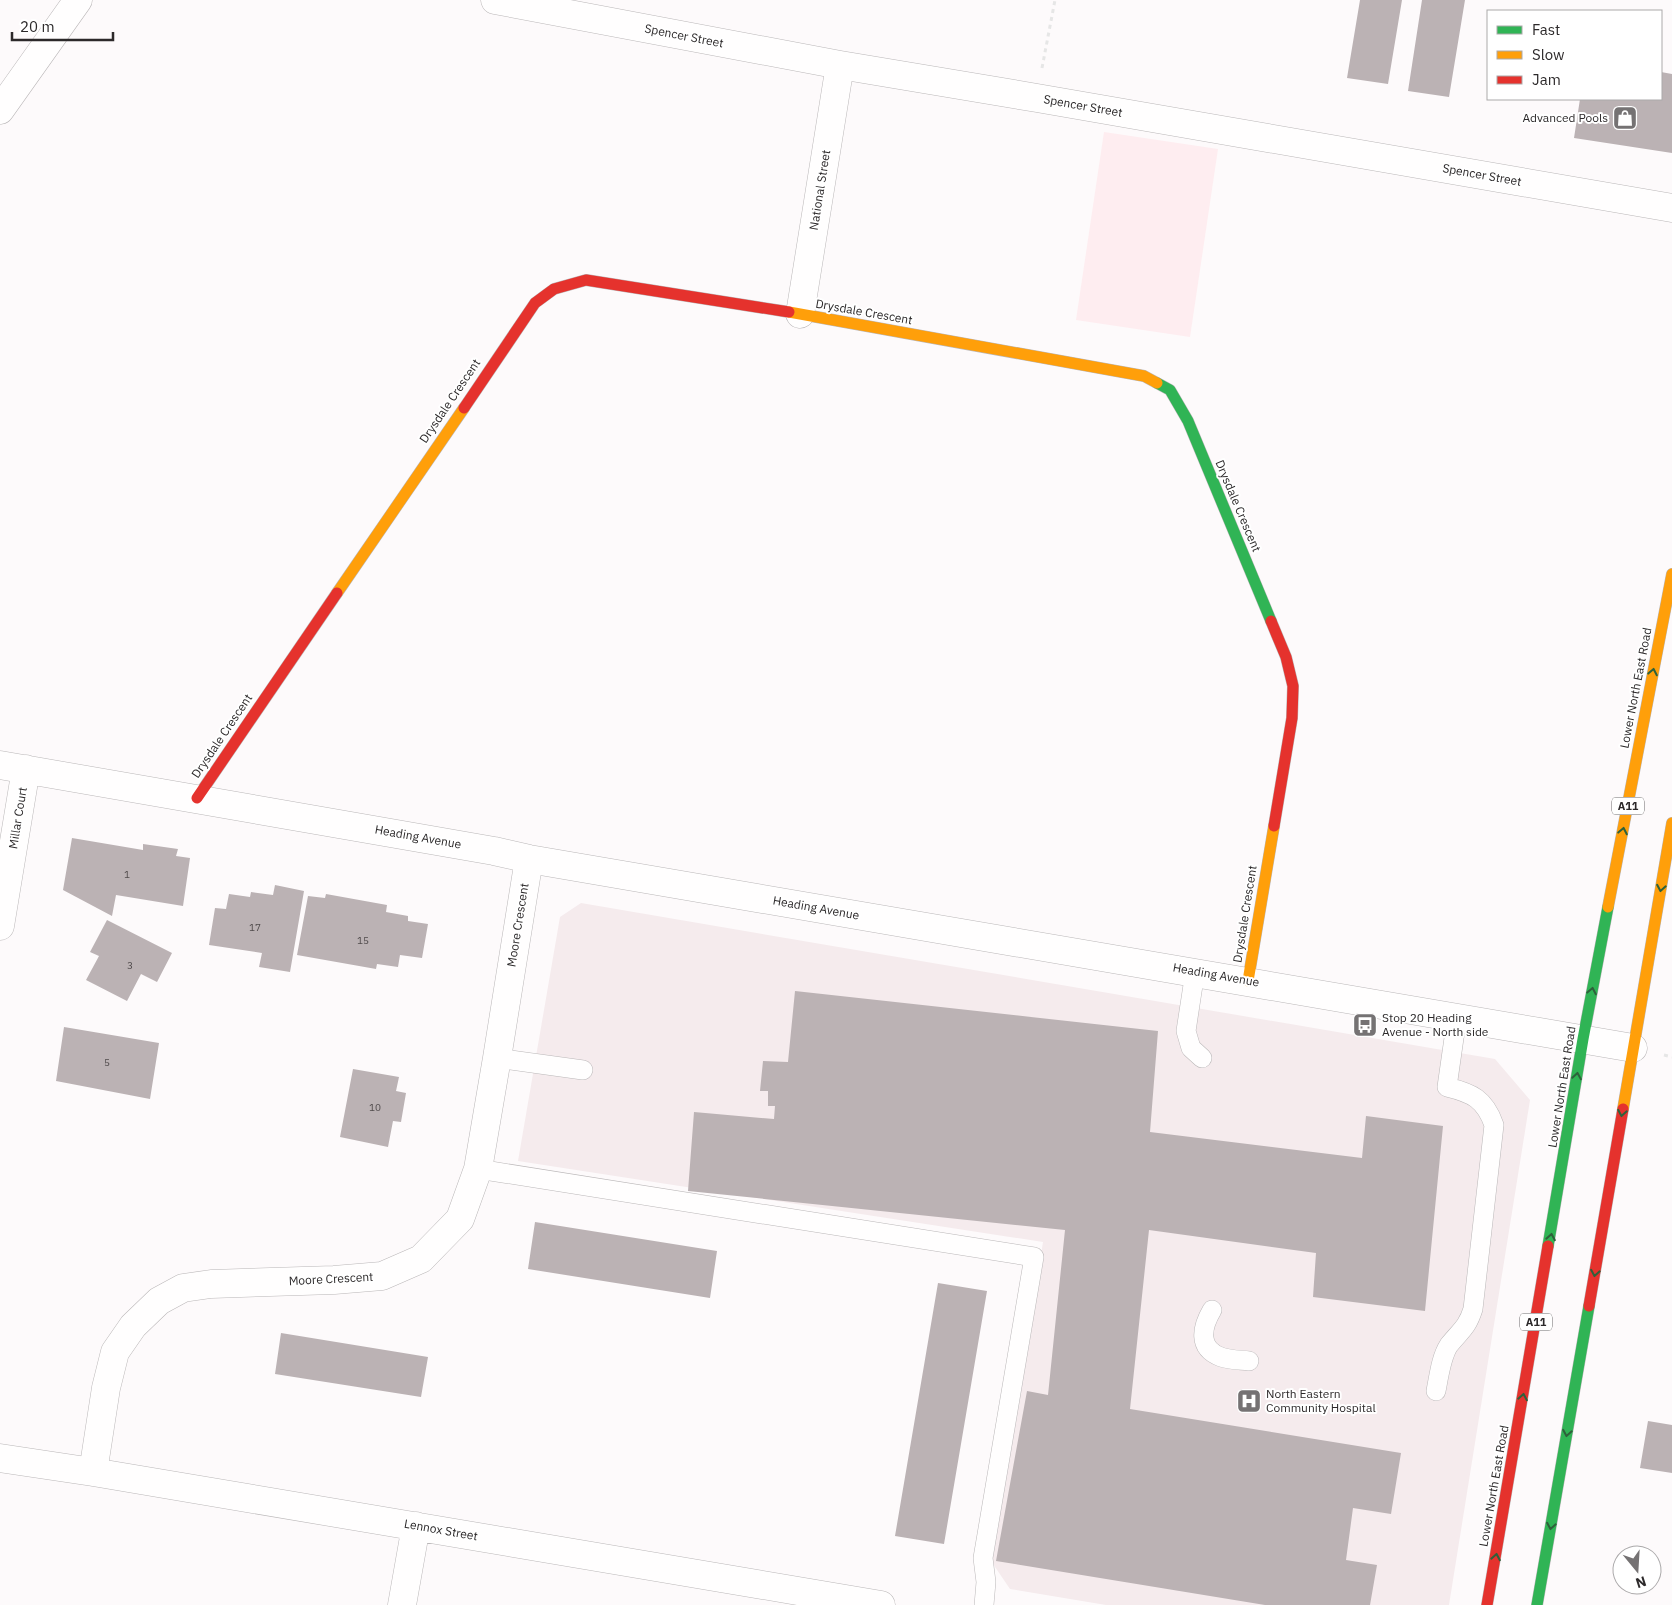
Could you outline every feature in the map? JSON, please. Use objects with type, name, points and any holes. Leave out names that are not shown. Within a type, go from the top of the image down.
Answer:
[{"type":"street","points":[[0,110],[78,0]]},
{"type":"street","name":"Spencer Street","points":[[495,0],[840,65],[1672,208]]},
{"type":"street","name":"National Street","points":[[800,314],[840,65]]},
{"type":"street","name":"Drysdale Crescent","points":[[196,798],[535,303],[554,289],[586,280],[800,314],[1144,376],[1170,390],[1196,439],[1286,656],[1293,686],[1292,718],[1248,981]]},
{"type":"street","name":"Lower North East Road","points":[[1487,1605],[1583,1039],[1672,574]]},
{"type":"street","name":"Heading Avenue","points":[[13,767],[494,851],[529,859],[1633,1048]]},
{"type":"street","name":"Millar Court","points":[[0,926],[13,767]]},
{"type":"street","points":[[1537,1605],[1672,823]]},
{"type":"street","name":"Moore Crescent","points":[[94,1472],[106,1388],[115,1352],[133,1326],[158,1301],[183,1288],[211,1284],[334,1280],[382,1276],[421,1259],[460,1219],[478,1169],[529,859]]},
{"type":"street","name":"Lennox Street","points":[[0,1458],[94,1472],[881,1605]]},
{"type":"street","points":[[402,1605],[416,1526]]},
{"type":"lane","points":[[1195,972],[1186,1031],[1191,1048],[1202,1058]]},
{"type":"lane","points":[[1436,1390],[1444,1356],[1449,1346],[1464,1329],[1472,1309],[1494,1125],[1490,1112],[1480,1100],[1465,1092],[1447,1087],[1458,1017]]},
{"type":"lane","points":[[497,1058],[583,1070]]},
{"type":"lane","points":[[478,1169],[1034,1256],[983,1558],[986,1582],[984,1605]]},
{"type":"lane","points":[[1212,1310],[1204,1326],[1203,1336],[1205,1344],[1220,1357],[1249,1361]]},
{"type":"path","points":[[1037,98],[1055,0]]},
{"type":"shaded area","points":[[1104,132],[1218,149],[1190,337],[1076,320]]},
{"type":"shaded area","name":"North Eastern Community Hospital","points":[[581,903],[1495,1059],[1530,1100],[1449,1605],[1106,1605],[1010,1589],[991,1561],[1043,1242],[518,1161],[560,917]]},
{"type":"building","points":[[1360,0],[1402,0],[1388,84],[1347,78]]},
{"type":"building","points":[[1422,0],[1465,0],[1449,97],[1408,91]]},
{"type":"building","name":"Advanced Pools","points":[[1662,72],[1672,74],[1672,153],[1574,138],[1580,100],[1662,100]]},
{"type":"building","points":[[72,838],[143,850],[143,844],[178,849],[176,856],[190,858],[183,906],[116,895],[112,916],[63,890]]},
{"type":"building","points":[[275,885],[304,891],[290,972],[259,967],[262,953],[209,945],[215,908],[226,909],[229,894],[250,897],[251,892],[273,895]]},
{"type":"building","points":[[326,894],[387,905],[386,912],[408,916],[408,921],[428,924],[422,958],[400,955],[398,967],[377,964],[376,969],[297,955],[308,896],[325,898]]},
{"type":"building","points":[[107,920],[172,953],[157,982],[141,974],[127,1001],[86,980],[99,956],[90,952]]},
{"type":"building","points":[[795,991],[1158,1031],[1150,1132],[1362,1158],[1366,1116],[1443,1126],[1425,1311],[1313,1297],[1316,1253],[1149,1230],[1130,1409],[1401,1453],[1391,1514],[1353,1508],[1346,1560],[1377,1565],[1370,1605],[1265,1605],[996,1561],[1027,1391],[1048,1395],[1065,1230],[688,1191],[694,1112],[774,1119],[775,1106],[768,1106],[768,1091],[760,1091],[763,1061],[788,1062]]},
{"type":"building","points":[[64,1027],[159,1043],[150,1099],[56,1081]]},
{"type":"building","points":[[353,1069],[399,1077],[396,1091],[406,1093],[401,1122],[393,1121],[388,1147],[340,1137]]},
{"type":"building","points":[[535,1222],[717,1251],[710,1298],[528,1269]]},
{"type":"building","points":[[938,1283],[987,1291],[944,1544],[895,1536]]},
{"type":"building","points":[[281,1333],[428,1357],[421,1397],[275,1374]]},
{"type":"building","points":[[1648,1421],[1672,1425],[1672,1473],[1640,1468]]},
{"type":"traffic: fast","points":[[1157,383],[1170,390],[1188,421],[1271,621]]},
{"type":"traffic: fast","points":[[1548,1246],[1583,1039],[1608,907]]},
{"type":"traffic: fast","points":[[1537,1605],[1589,1306]]},
{"type":"traffic: slow","points":[[789,312],[1144,376],[1157,383]]},
{"type":"traffic: slow","points":[[337,593],[464,408]]},
{"type":"traffic: slow","points":[[1608,907],[1672,574]]},
{"type":"traffic: slow","points":[[1623,1109],[1672,823]]},
{"type":"traffic: slow","points":[[1248,981],[1274,826]]},
{"type":"traffic: jam","points":[[464,408],[535,303],[554,289],[586,280],[789,312]]},
{"type":"traffic: jam","points":[[197,798],[337,593]]},
{"type":"traffic: jam","points":[[1271,621],[1286,657],[1293,686],[1292,718],[1274,826]]},
{"type":"traffic: jam","points":[[1589,1306],[1623,1109]]},
{"type":"traffic: jam","points":[[1487,1605],[1548,1246]]},
{"type":"place","name":"Advanced Pools","points":[[1625,118]]},
{"type":"place","name":"Stop 20 Heading Avenue - North side","points":[[1365,1025]]},
{"type":"place","name":"North Eastern Community Hospital","points":[[1249,1401]]}]
